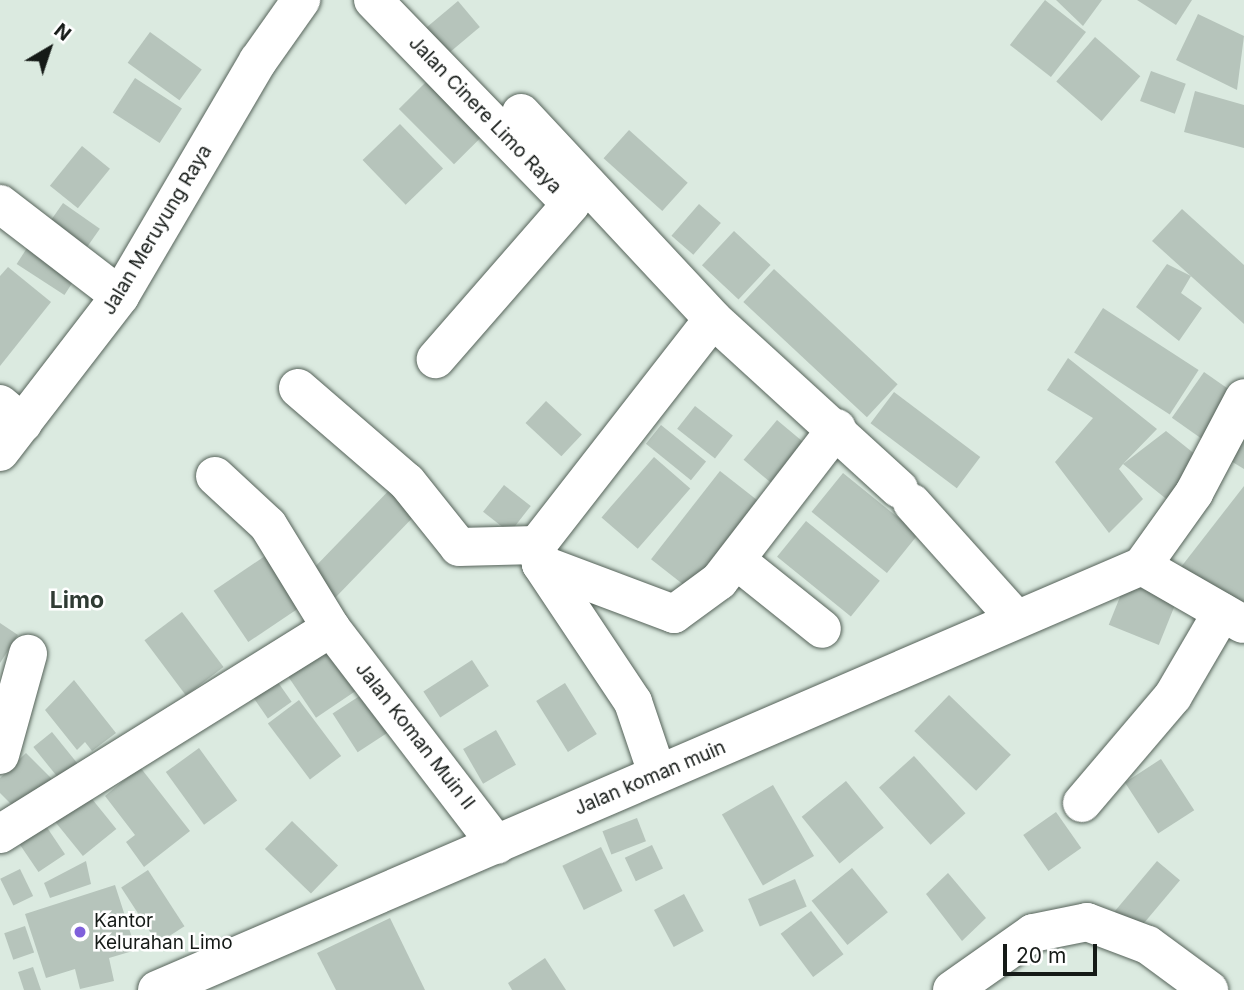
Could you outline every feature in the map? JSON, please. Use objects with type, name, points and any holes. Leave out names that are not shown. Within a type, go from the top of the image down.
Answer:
[{"type":"street","name":"Jalan Meruyung Raya","points":[[0,452],[12,414],[120,296],[258,61],[302,0]]},
{"type":"street","name":"Jalan Cinere Limo Raya","points":[[373,0],[570,204],[436,359]]},
{"type":"street","points":[[521,113],[713,319],[837,428],[906,496],[1016,619]]},
{"type":"street","points":[[0,204],[120,296]]},
{"type":"street","points":[[539,555],[713,319]]},
{"type":"street","points":[[298,388],[407,482],[459,547],[539,555],[674,614],[702,598],[736,560],[837,428]]},
{"type":"street","points":[[1082,803],[1174,696],[1233,618],[1142,566],[1194,493],[1244,398]]},
{"type":"street","name":"Jalan Koman Muin II","points":[[215,477],[268,525],[331,628],[497,845]]},
{"type":"street","points":[[539,555],[633,702],[657,773]]},
{"type":"street","points":[[736,560],[822,629]]},
{"type":"street","name":"Jalan koman muin","points":[[156,990],[1142,566]]},
{"type":"street","points":[[0,834],[331,628]]},
{"type":"street","points":[[0,755],[28,654]]},
{"type":"street","points":[[952,990],[1050,925],[1110,927],[1174,961],[1209,990]]},
{"type":"building","points":[[1045,0],[1086,32],[1051,77],[1010,45]]},
{"type":"building","points":[[1056,0],[1102,0],[1083,26]]},
{"type":"building","points":[[1137,0],[1192,0],[1176,25]]},
{"type":"building","points":[[458,1],[480,27],[444,57],[422,31]]},
{"type":"building","points":[[1198,14],[1244,36],[1237,90],[1176,60]]},
{"type":"building","points":[[150,32],[202,70],[179,100],[128,63]]},
{"type":"building","points":[[1095,37],[1140,76],[1102,121],[1056,82]]},
{"type":"building","points":[[1151,71],[1186,84],[1175,114],[1140,101]]},
{"type":"building","points":[[135,78],[182,108],[160,143],[113,112]]},
{"type":"building","points":[[430,78],[485,133],[454,164],[399,109]]},
{"type":"building","points":[[1195,91],[1244,105],[1244,148],[1184,132]]},
{"type":"building","points":[[400,124],[443,169],[406,205],[363,160]]},
{"type":"building","points":[[629,130],[688,183],[662,211],[604,158]]},
{"type":"building","points":[[82,146],[110,169],[78,208],[50,186]]},
{"type":"building","points":[[63,203],[100,229],[83,253],[46,227]]},
{"type":"building","points":[[699,204],[721,223],[693,255],[671,236]]},
{"type":"building","points":[[1182,209],[1244,265],[1244,324],[1152,241]]},
{"type":"building","points":[[734,231],[771,265],[739,299],[702,265]]},
{"type":"building","points":[[27,248],[75,279],[64,295],[17,264]]},
{"type":"building","points":[[1167,264],[1191,276],[1181,293],[1202,308],[1179,341],[1136,307]]},
{"type":"building","points":[[8,267],[51,302],[0,366],[0,276]]},
{"type":"building","points":[[774,269],[898,384],[867,417],[743,302]]},
{"type":"building","points":[[1103,308],[1199,370],[1170,415],[1074,352]]},
{"type":"building","points":[[1068,358],[1157,429],[1119,469],[1143,499],[1109,533],[1055,462],[1093,418],[1047,390]]},
{"type":"building","points":[[1204,372],[1238,396],[1206,442],[1172,418]]},
{"type":"building","points":[[894,392],[980,457],[957,488],[871,423]]},
{"type":"building","points":[[546,401],[582,434],[561,456],[526,423]]},
{"type":"building","points":[[695,406],[733,436],[715,458],[677,429]]},
{"type":"building","points":[[777,420],[804,442],[770,482],[744,460]]},
{"type":"building","points":[[661,425],[706,462],[691,480],[646,444]]},
{"type":"building","points":[[1244,426],[1244,469],[1226,458]]},
{"type":"building","points":[[1166,431],[1201,459],[1170,502],[1123,464]]},
{"type":"building","points":[[654,457],[690,488],[638,549],[602,517]]},
{"type":"building","points":[[720,471],[759,501],[690,589],[651,559]]},
{"type":"building","points":[[843,473],[918,534],[887,573],[812,512]]},
{"type":"building","points":[[397,482],[423,507],[333,600],[307,575]]},
{"type":"building","points":[[504,485],[531,506],[510,533],[483,512]]},
{"type":"building","points":[[1244,486],[1244,616],[1174,576]]},
{"type":"building","points":[[806,521],[880,581],[851,617],[777,557]]},
{"type":"building","points":[[265,556],[300,607],[248,642],[214,591]]},
{"type":"building","points":[[1126,582],[1176,602],[1159,645],[1109,625]]},
{"type":"building","points":[[182,612],[224,667],[186,695],[144,640]]},
{"type":"building","points":[[0,623],[18,635],[0,663]]},
{"type":"building","points":[[335,635],[367,683],[316,718],[284,670]]},
{"type":"building","points":[[472,660],[489,686],[440,718],[423,692]]},
{"type":"building","points":[[275,678],[292,702],[268,718],[251,695]]},
{"type":"building","points":[[74,680],[116,733],[92,751],[85,742],[77,750],[45,710]]},
{"type":"building","points":[[565,683],[597,734],[568,752],[536,701]]},
{"type":"building","points":[[372,688],[397,727],[358,752],[333,714]]},
{"type":"building","points":[[949,695],[1011,755],[976,791],[914,731]]},
{"type":"building","points":[[299,700],[341,756],[310,779],[268,723]]},
{"type":"building","points":[[496,730],[516,765],[483,784],[463,749]]},
{"type":"building","points":[[52,732],[84,772],[65,787],[33,747]]},
{"type":"building","points":[[199,748],[237,801],[204,825],[166,772]]},
{"type":"building","points":[[26,753],[57,784],[23,816],[0,793],[0,778]]},
{"type":"building","points":[[914,756],[966,813],[931,845],[879,787]]},
{"type":"building","points":[[1161,759],[1194,810],[1158,834],[1125,782]]},
{"type":"building","points":[[140,767],[190,831],[144,867],[126,842],[135,835],[105,796]]},
{"type":"building","points":[[846,781],[884,828],[839,864],[802,817]]},
{"type":"building","points":[[773,785],[814,856],[763,886],[722,814]]},
{"type":"building","points":[[88,794],[116,829],[83,856],[55,821]]},
{"type":"building","points":[[1056,812],[1081,848],[1048,871],[1023,835]]},
{"type":"building","points":[[637,818],[646,841],[611,855],[602,831]]},
{"type":"building","points":[[292,821],[338,865],[311,894],[265,849]]},
{"type":"building","points":[[46,826],[65,854],[38,872],[19,844]]},
{"type":"building","points":[[652,845],[663,869],[636,881],[625,858]]},
{"type":"building","points":[[601,847],[622,891],[584,910],[562,866]]},
{"type":"building","points":[[86,861],[91,884],[50,898],[44,883]]},
{"type":"building","points":[[1157,861],[1180,880],[1138,931],[1115,912]]},
{"type":"building","points":[[852,868],[888,912],[847,945],[812,901]]},
{"type":"building","points":[[20,869],[33,896],[13,906],[0,879]]},
{"type":"building","points":[[148,870],[184,926],[158,944],[121,887]]},
{"type":"building","points":[[948,873],[986,918],[962,941],[926,894]]},
{"type":"building","points":[[795,879],[807,907],[760,927],[748,899]]},
{"type":"building","name":"Kantor Kelurahan Limo","points":[[115,885],[136,950],[109,958],[114,981],[80,989],[75,969],[46,978],[25,914]]},
{"type":"building","points":[[684,894],[704,931],[674,947],[654,910]]},
{"type":"building","points":[[811,911],[843,954],[813,977],[781,934]]},
{"type":"building","points":[[390,918],[425,990],[336,990],[317,953]]},
{"type":"building","points":[[25,926],[34,952],[13,960],[4,933]]},
{"type":"building","points":[[545,958],[566,990],[512,990],[508,983]]},
{"type":"building","points":[[33,967],[41,990],[24,990],[18,972]]},
{"type":"place","name":"Kantor Kelurahan Limo","points":[[80,932]]},
{"type":"district","name":"Limo","points":[[77,600]]}]
